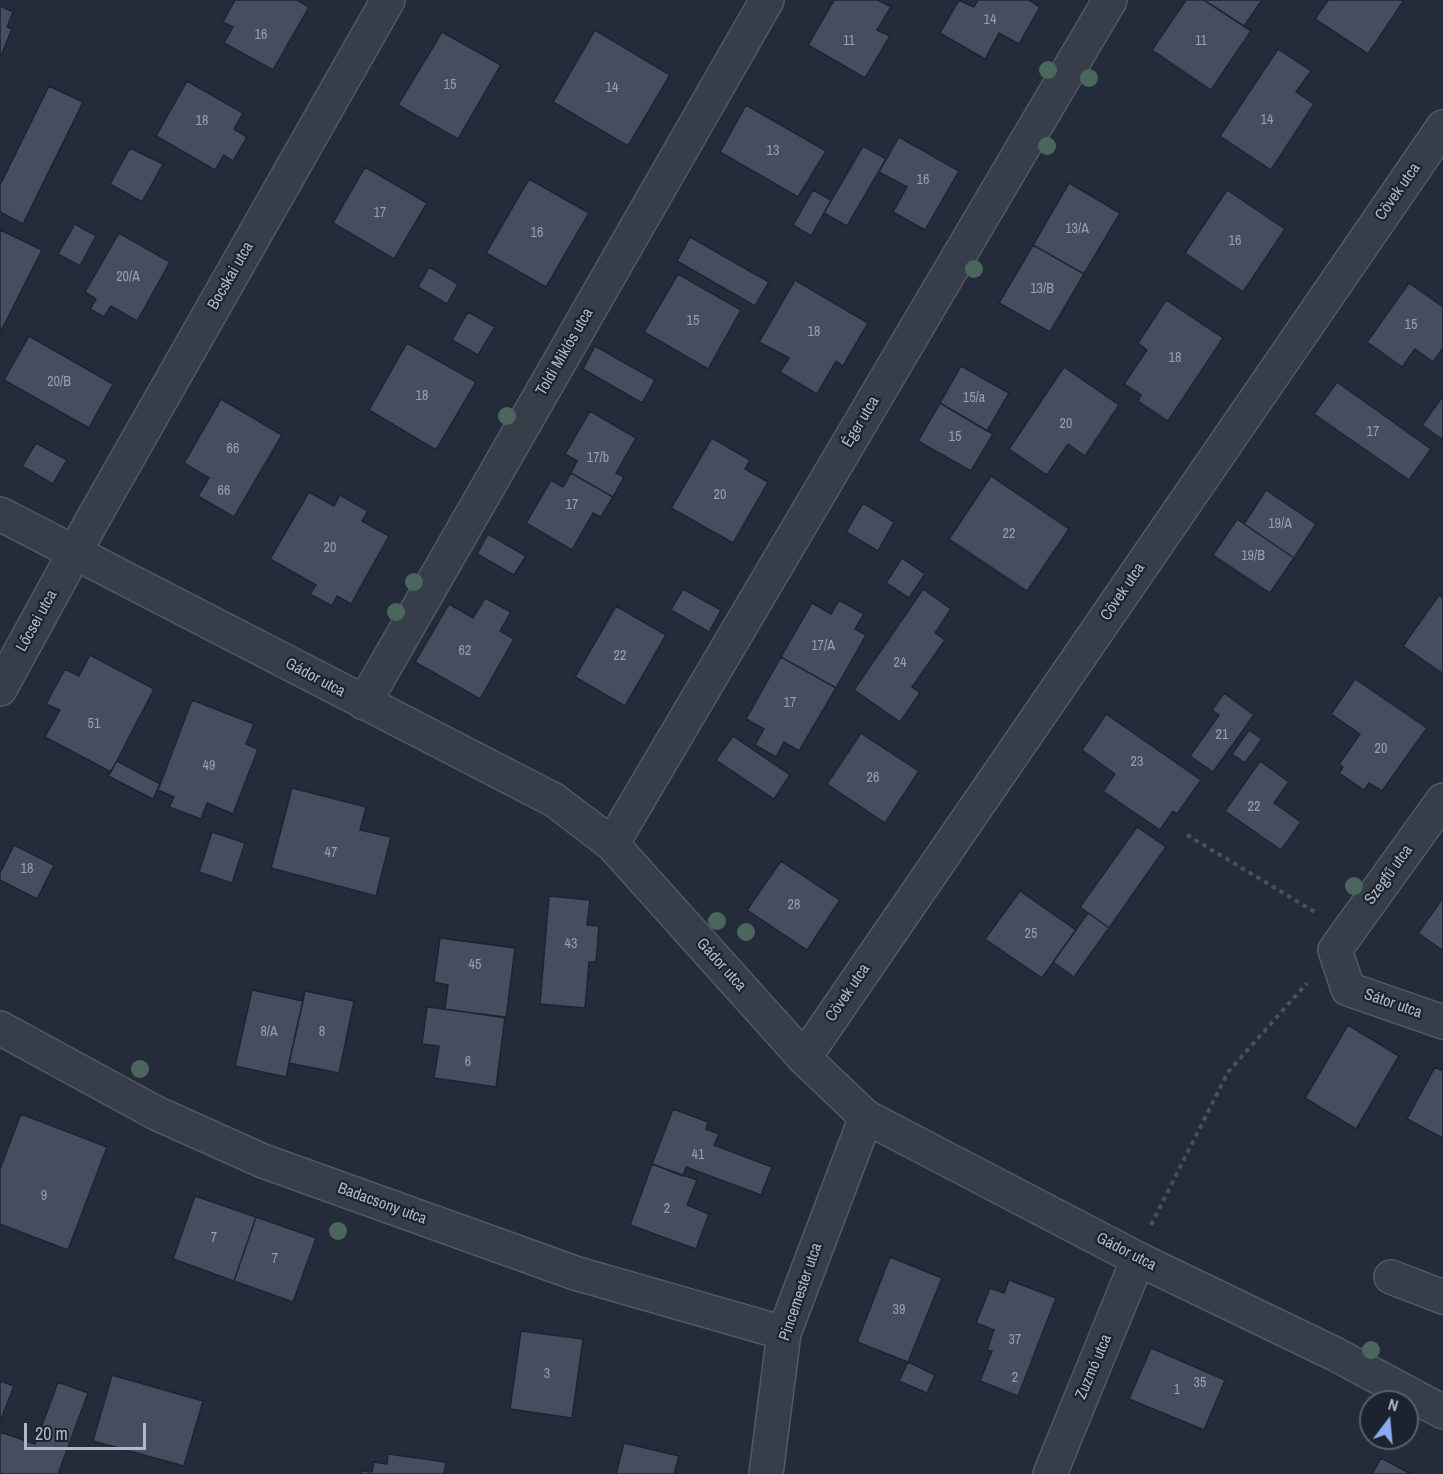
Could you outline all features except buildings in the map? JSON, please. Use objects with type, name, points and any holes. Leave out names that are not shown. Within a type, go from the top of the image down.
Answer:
[{"type":"street","name":"Bocskai utca","points":[[75,552],[387,0]]},
{"type":"street","name":"Toldi Miklós utca","points":[[364,704],[767,0]]},
{"type":"street","name":"Éger utca","points":[[612,844],[1110,0]]},
{"type":"street","name":"Cövek utca","points":[[804,1058],[1443,127]]},
{"type":"street","name":"Gádor utca","points":[[0,514],[364,704],[554,800],[612,844],[804,1058],[866,1117],[1138,1259],[1335,1354],[1443,1412]]},
{"type":"street","name":"Lőcsei utca","points":[[0,689],[75,552]]},
{"type":"street","name":"Szegfű utca","points":[[1341,941],[1443,800]]},
{"type":"street","name":"Sátor utca","points":[[1341,941],[1348,989],[1443,1022]]},
{"type":"street","name":"Badacsony utca","points":[[0,1028],[156,1113],[263,1161],[575,1273],[784,1333]]},
{"type":"street","name":"Pincemester utca","points":[[766,1474],[784,1333],[866,1117]]},
{"type":"street","name":"Zuzmó utca","points":[[1050,1474],[1138,1259]]},
{"type":"street","points":[[1391,1277],[1443,1297]]},
{"type":"path","points":[[1138,1259],[1155,1214],[1228,1072],[1341,941],[1187,835]]}]
